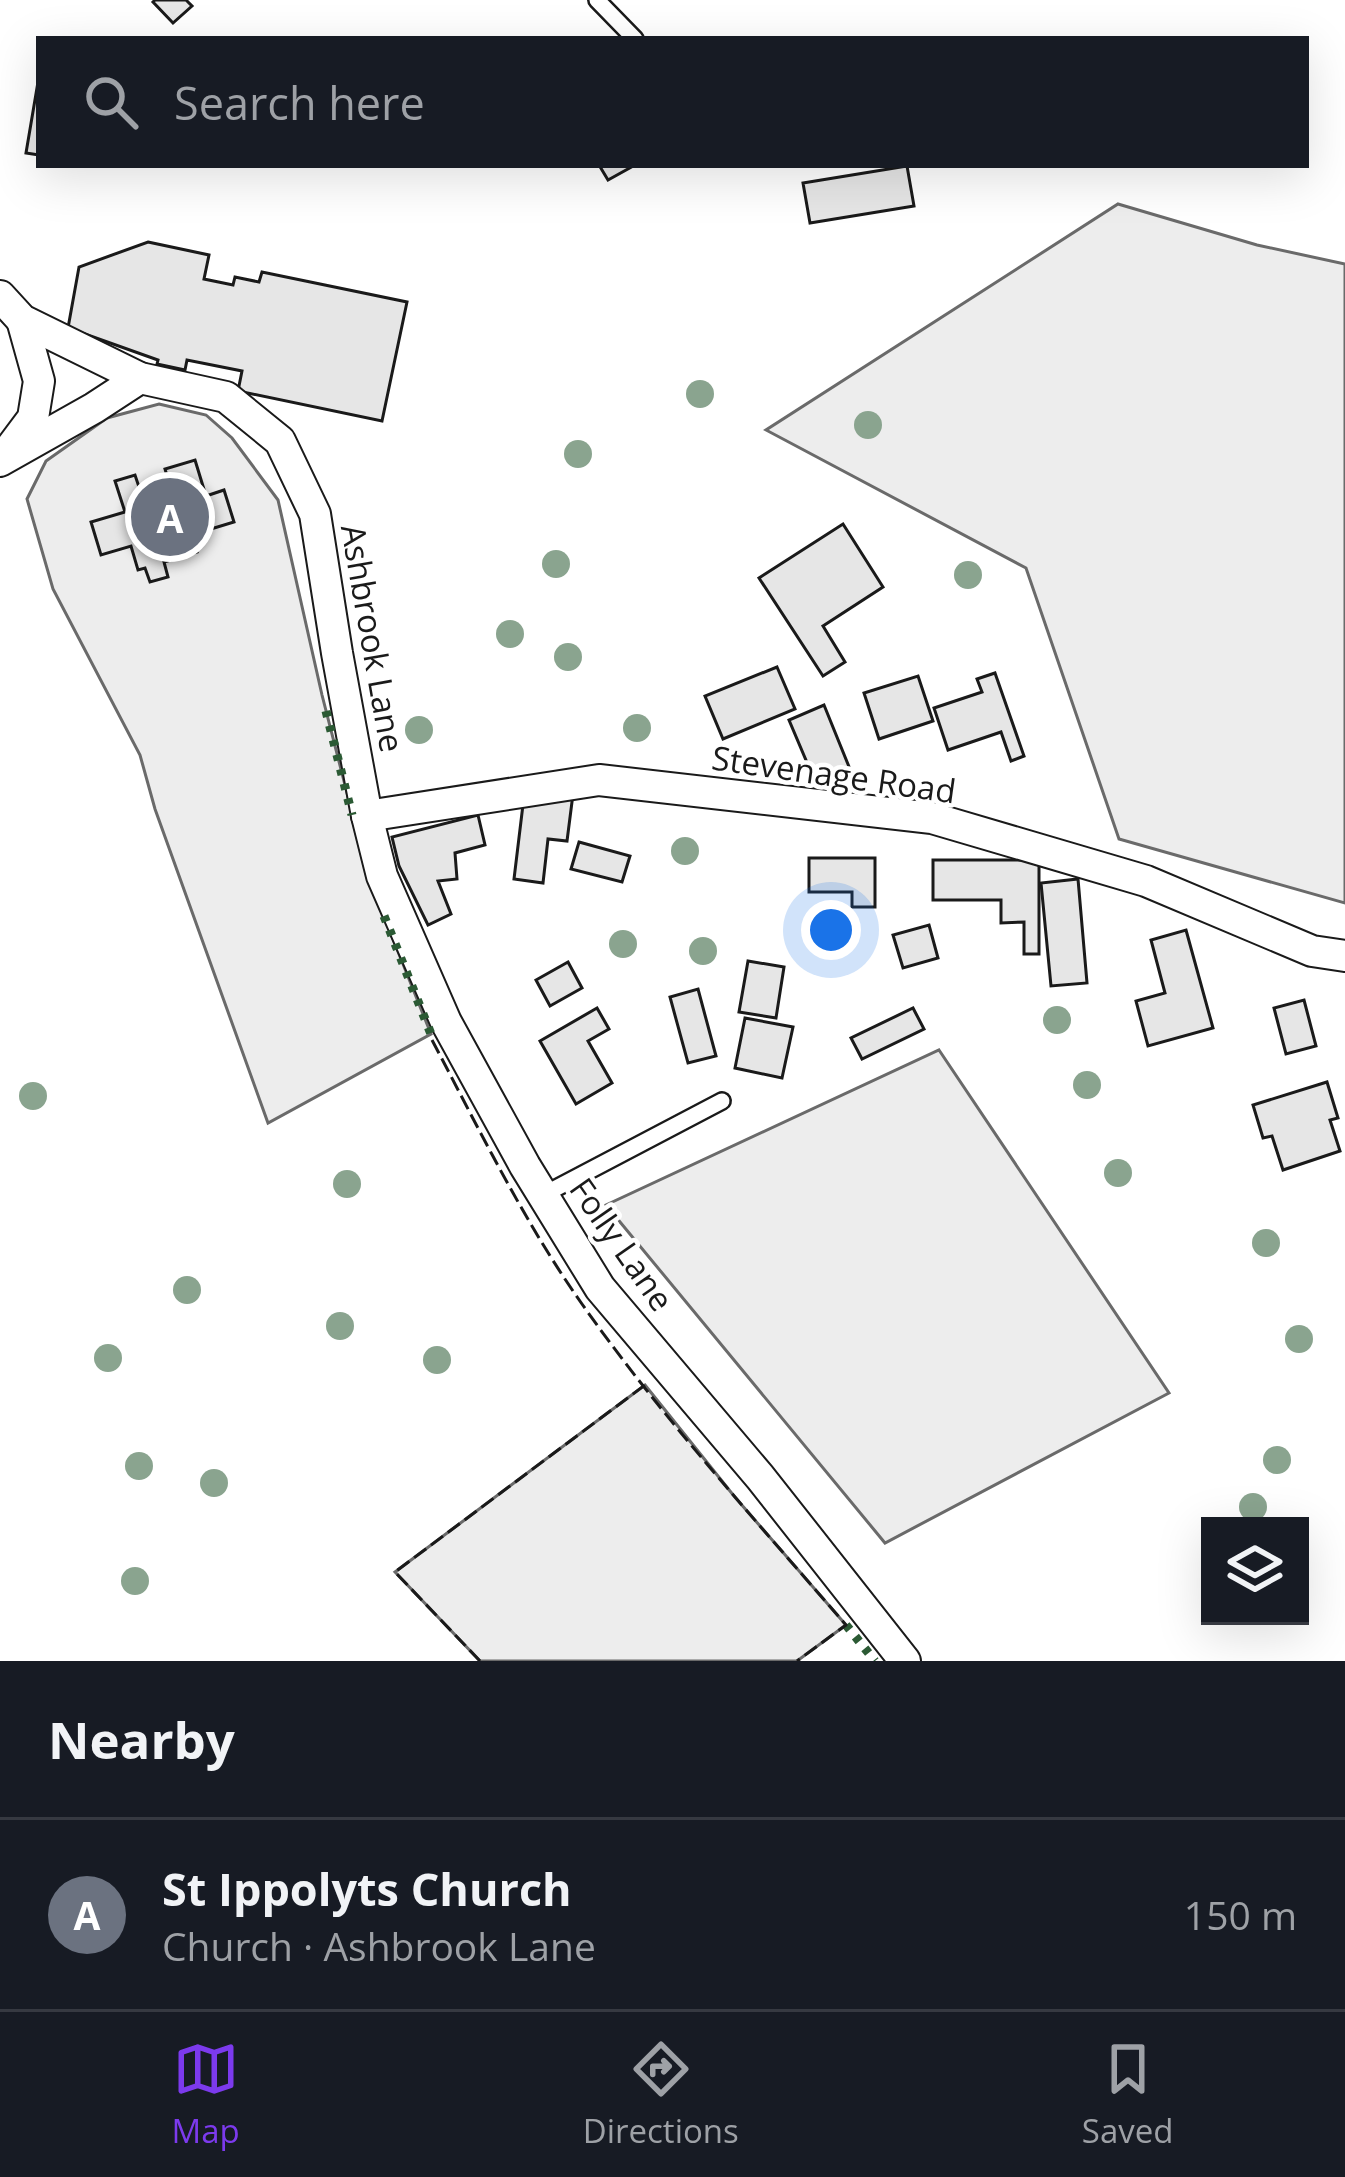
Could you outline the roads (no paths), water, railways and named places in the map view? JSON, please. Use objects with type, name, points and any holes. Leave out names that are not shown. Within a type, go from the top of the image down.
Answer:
[{"type":"street","name":"Ashbrook Lane","points":[[0,296],[22,320],[140,378],[226,397],[280,441],[315,514],[367,816]]},
{"type":"street","points":[[1,460],[33,418],[40,381],[22,320]]},
{"type":"street","points":[[1,460],[140,378]]},
{"type":"street","name":"Stevenage Road","points":[[367,816],[599,780],[932,818],[1146,881],[1312,951],[1345,956]]},
{"type":"street","name":"Folly Lane","points":[[367,816],[382,875],[446,1022],[600,1288],[760,1477],[904,1661]]},
{"type":"lane","points":[[597,0],[632,36]]},
{"type":"lane","points":[[543,1195],[722,1101]]},
{"type":"place","name":"St Ippolyts Church","points":[[170,517]]}]
